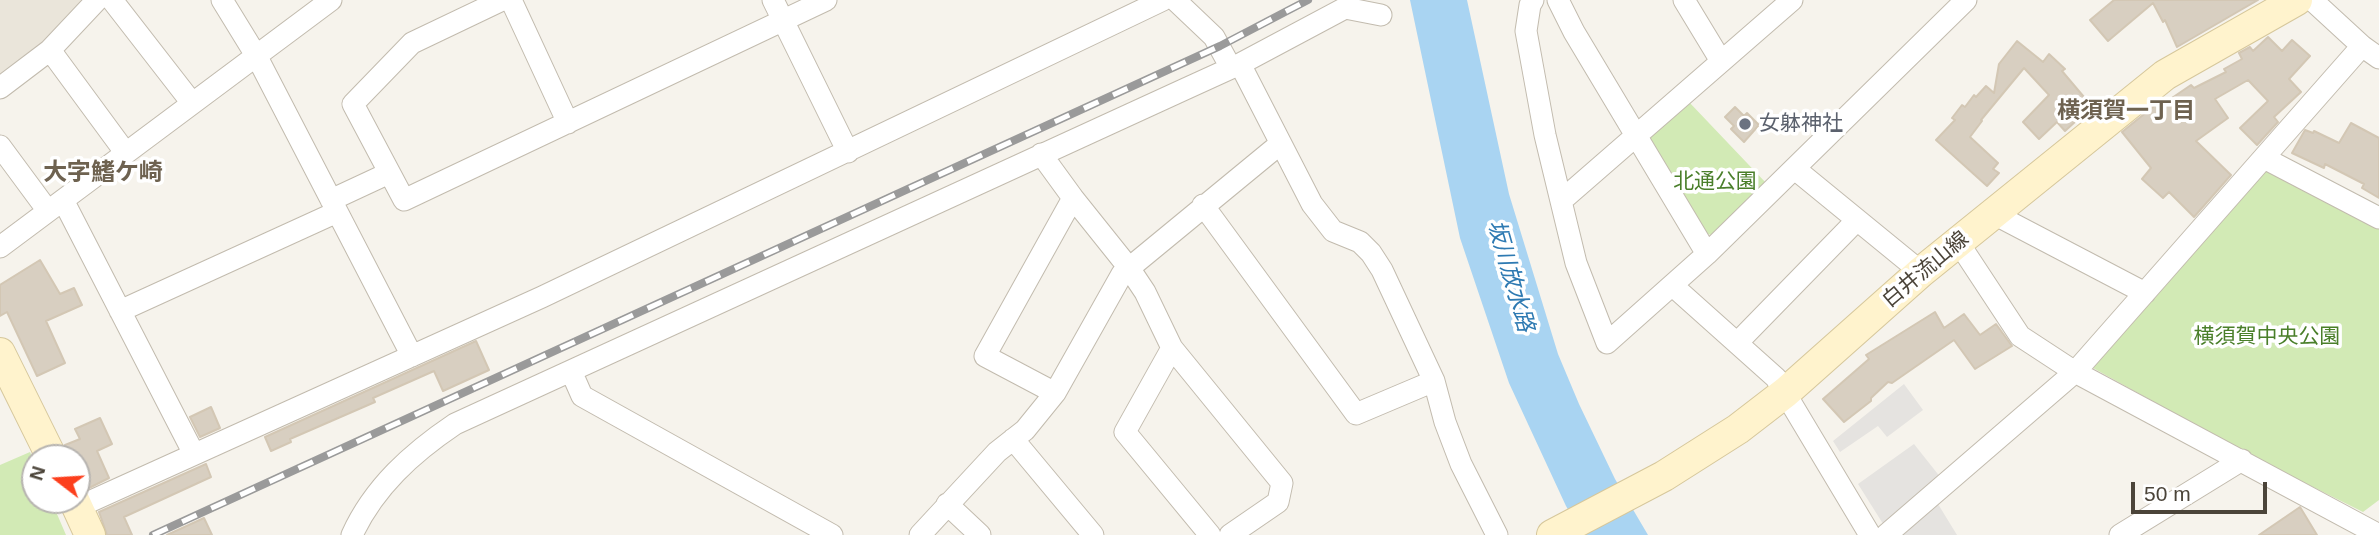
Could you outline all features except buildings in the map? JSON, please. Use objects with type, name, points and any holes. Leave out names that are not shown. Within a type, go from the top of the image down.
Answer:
[{"type":"main road","name":"白井流山線","points":[[1552,535],[1664,476],[1738,429],[1786,392],[1921,272],[2165,75],[2297,0]]},
{"type":"main road","points":[[0,353],[45,444]]},
{"type":"main road","points":[[81,514],[90,535]]},
{"type":"street","points":[[0,88],[50,50],[97,0]]},
{"type":"street","points":[[112,0],[192,103]]},
{"type":"street","points":[[222,0],[257,57],[412,356]]},
{"type":"street","points":[[0,247],[331,0]]},
{"type":"street","points":[[502,0],[412,43],[353,104],[404,200],[826,0]]},
{"type":"street","points":[[511,0],[568,123]]},
{"type":"street","points":[[773,0],[848,152]]},
{"type":"street","points":[[91,498],[542,297],[1163,0]]},
{"type":"street","points":[[1175,0],[1214,37],[1236,66],[1312,204],[1333,231],[1360,243],[1371,253],[1382,270],[1434,381],[1445,422],[1461,464],[1497,535]]},
{"type":"street","points":[[1533,0],[1526,31],[1545,135],[1576,263],[1607,343],[1707,254],[1966,0]]},
{"type":"street","points":[[1558,0],[1634,135],[1707,254]]},
{"type":"street","points":[[1684,0],[1721,61]]},
{"type":"street","points":[[1561,201],[1792,0]]},
{"type":"street","points":[[1886,535],[2076,372],[2264,158],[2370,52],[2312,0]]},
{"type":"street","points":[[352,535],[374,497],[405,462],[429,441],[455,424],[1236,66],[1345,8],[1381,15]]},
{"type":"street","points":[[50,50],[125,152]]},
{"type":"street","points":[[920,535],[997,452],[1025,430],[1055,393],[1122,274],[1280,144]]},
{"type":"street","points":[[0,146],[55,205],[120,311],[194,454]]},
{"type":"street","points":[[1041,154],[1129,268],[1145,292],[1172,348],[1282,483],[1278,502],[1230,535]]},
{"type":"street","points":[[2264,158],[2379,218]]},
{"type":"street","points":[[1795,169],[1921,272]]},
{"type":"street","points":[[120,311],[334,206],[389,173]]},
{"type":"street","points":[[1055,393],[985,356],[1073,198]]},
{"type":"street","points":[[1203,205],[1356,414],[1434,381]]},
{"type":"street","points":[[1994,214],[2145,293]]},
{"type":"street","points":[[1738,342],[1857,220]]},
{"type":"street","points":[[1958,243],[2020,336],[2076,372],[2379,535]]},
{"type":"street","points":[[1672,286],[1776,378],[1870,535]]},
{"type":"street","points":[[1172,348],[1125,432],[1210,535]]},
{"type":"street","points":[[571,371],[582,396],[832,535]]},
{"type":"street","points":[[1013,439],[1093,535]]},
{"type":"street","points":[[2120,535],[2242,460]]},
{"type":"street","points":[[947,504],[980,535]]},
{"type":"shaded area","points":[[0,0],[85,0],[47,42],[0,76]]},
{"type":"shaded area","points":[[1904,384],[1923,410],[1887,437],[1878,426],[1840,452],[1833,441]]},
{"type":"shaded area","points":[[1914,444],[1941,478],[1885,527],[1858,484]]},
{"type":"shaded area","points":[[1938,504],[1957,535],[1901,535]]},
{"type":"green space","name":"北通公園","points":[[1689,102],[1767,184],[1711,235],[1702,232],[1648,141],[1650,134]]},
{"type":"green space","name":"横須賀中央公園","points":[[2265,164],[2379,225],[2379,500],[2363,512],[2251,456],[2093,368]]},
{"type":"green space","points":[[21,456],[21,514],[57,514],[66,535],[0,535],[0,465]]},
{"type":"water","name":"坂川放水路","points":[[1410,0],[1467,0],[1509,194],[1558,354],[1615,479],[1648,535],[1583,535],[1566,506],[1509,383],[1460,238]]},
{"type":"railway","points":[[153,535],[1220,46],[1308,0]]},
{"type":"place","name":"女躰神社","points":[[1745,124]]},
{"type":"district","name":"横須賀一丁目","points":[[2126,112]]},
{"type":"district","name":"大字鰭ケ崎","points":[[103,173]]}]
